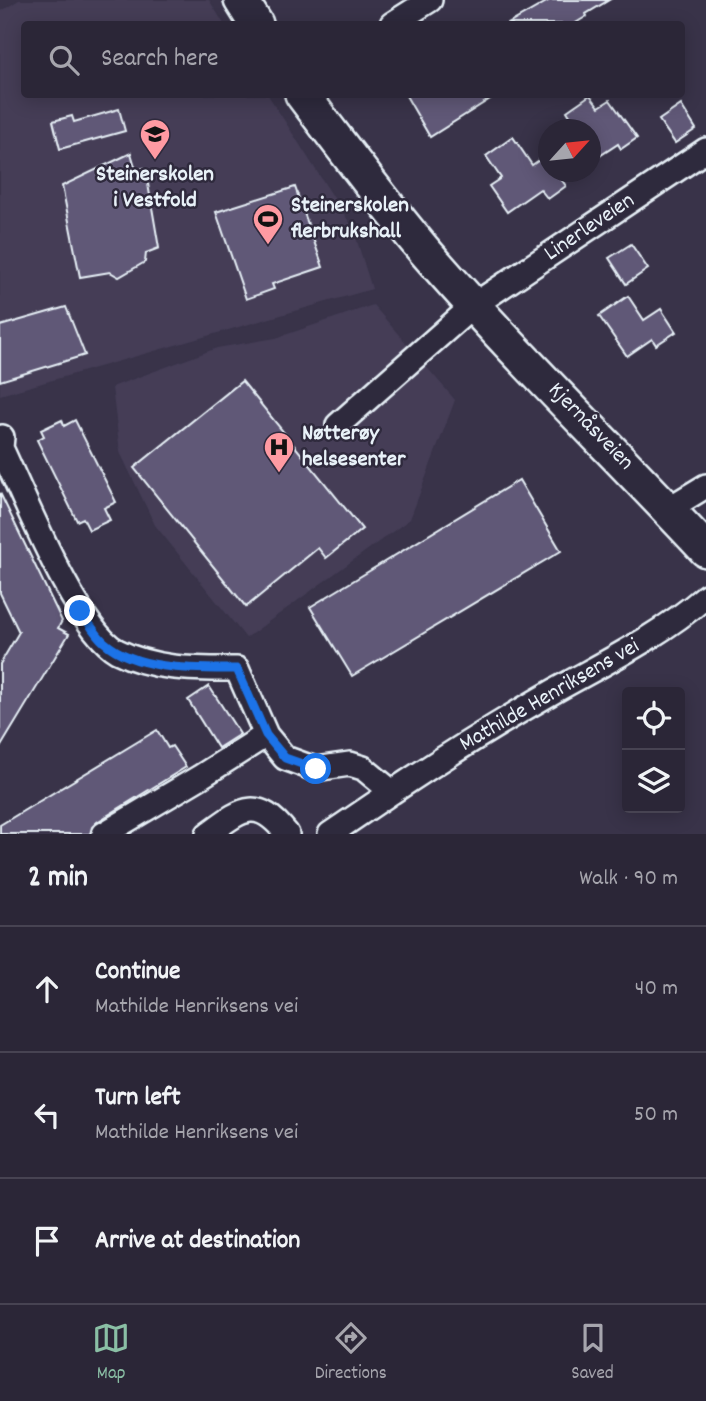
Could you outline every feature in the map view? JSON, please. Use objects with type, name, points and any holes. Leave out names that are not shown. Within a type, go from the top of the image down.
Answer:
[{"type":"main road","points":[[241,0],[254,21]]},
{"type":"main road","name":"Kjernåsveien","points":[[305,98],[367,180],[474,305],[706,550]]},
{"type":"street","points":[[397,21],[430,0]]},
{"type":"street","name":"Linerleveien","points":[[474,305],[706,150]]},
{"type":"street","points":[[338,425],[387,385],[474,305]]},
{"type":"street","points":[[2,437],[1,448],[41,533],[80,611],[102,640],[114,650],[128,656],[167,666],[237,669],[266,735],[285,758],[316,769],[350,764],[363,768],[392,792]]},
{"type":"street","points":[[666,507],[706,486]]},
{"type":"street","name":"Mathilde Henriksens vei","points":[[330,834],[480,734],[631,650],[684,616],[706,596]]},
{"type":"street","points":[[104,834],[266,735]]},
{"type":"street","points":[[208,834],[240,811],[257,810],[274,818],[286,834]]},
{"type":"shaded area","name":"Steinerskolen i Vestfold","points":[[19,0],[209,0],[222,21],[21,21],[21,98],[270,98],[353,228],[372,289],[0,395],[0,12]]},
{"type":"shaded area","name":"Nøtterøy helsesenter","points":[[373,305],[455,400],[410,519],[246,638],[155,525],[120,452],[112,387],[217,348],[276,338]]},
{"type":"building","points":[[550,0],[609,0],[579,21],[513,21]]},
{"type":"building","points":[[407,98],[492,98],[430,137]]},
{"type":"building","points":[[586,98],[592,98],[599,107],[610,100],[637,138],[621,149],[618,144],[601,155],[601,119],[572,119],[567,111]]},
{"type":"building","points":[[681,105],[696,129],[675,143],[659,120]]},
{"type":"building","points":[[119,109],[125,131],[60,149],[53,121],[72,116],[74,122]]},
{"type":"building","points":[[513,137],[532,165],[538,161],[538,182],[563,182],[566,186],[548,199],[540,189],[507,212],[489,186],[501,178],[486,156]]},
{"type":"building","points":[[131,153],[136,170],[144,168],[147,178],[159,248],[146,253],[145,262],[119,277],[110,272],[80,277],[62,186]]},
{"type":"building","name":"Steinerskolen flerbrukshall","points":[[295,187],[323,267],[272,284],[274,289],[246,299],[216,212]]},
{"type":"building","points":[[631,244],[648,269],[626,284],[609,258]]},
{"type":"building","points":[[628,296],[644,320],[661,309],[676,332],[656,345],[652,339],[627,356],[599,316]]},
{"type":"building","points":[[66,307],[85,355],[0,381],[0,326]]},
{"type":"building","points":[[242,381],[362,529],[326,558],[318,548],[246,607],[134,468]]},
{"type":"building","points":[[62,420],[64,426],[75,420],[116,502],[104,508],[110,520],[89,530],[83,518],[77,521],[37,440],[44,436],[41,430]]},
{"type":"building","points":[[519,480],[561,551],[352,676],[310,607]]},
{"type":"building","points":[[0,493],[62,621],[58,628],[69,634],[0,748],[0,664],[19,632],[0,593]]},
{"type":"building","points":[[209,686],[240,734],[218,748],[188,700]]},
{"type":"building","points":[[157,730],[168,748],[172,746],[186,767],[97,822],[90,834],[0,834],[0,825]]},
{"type":"place","name":"Steinerskolen i Vestfold","points":[[155,161]]},
{"type":"place","name":"Steinerskolen flerbrukshall","points":[[268,246]]},
{"type":"place","name":"Nøtterøy helsesenter","points":[[279,474]]},
{"type":"route","points":[[80,611],[102,640],[114,650],[128,656],[182,668],[237,669],[266,735],[285,758],[316,769]]}]
